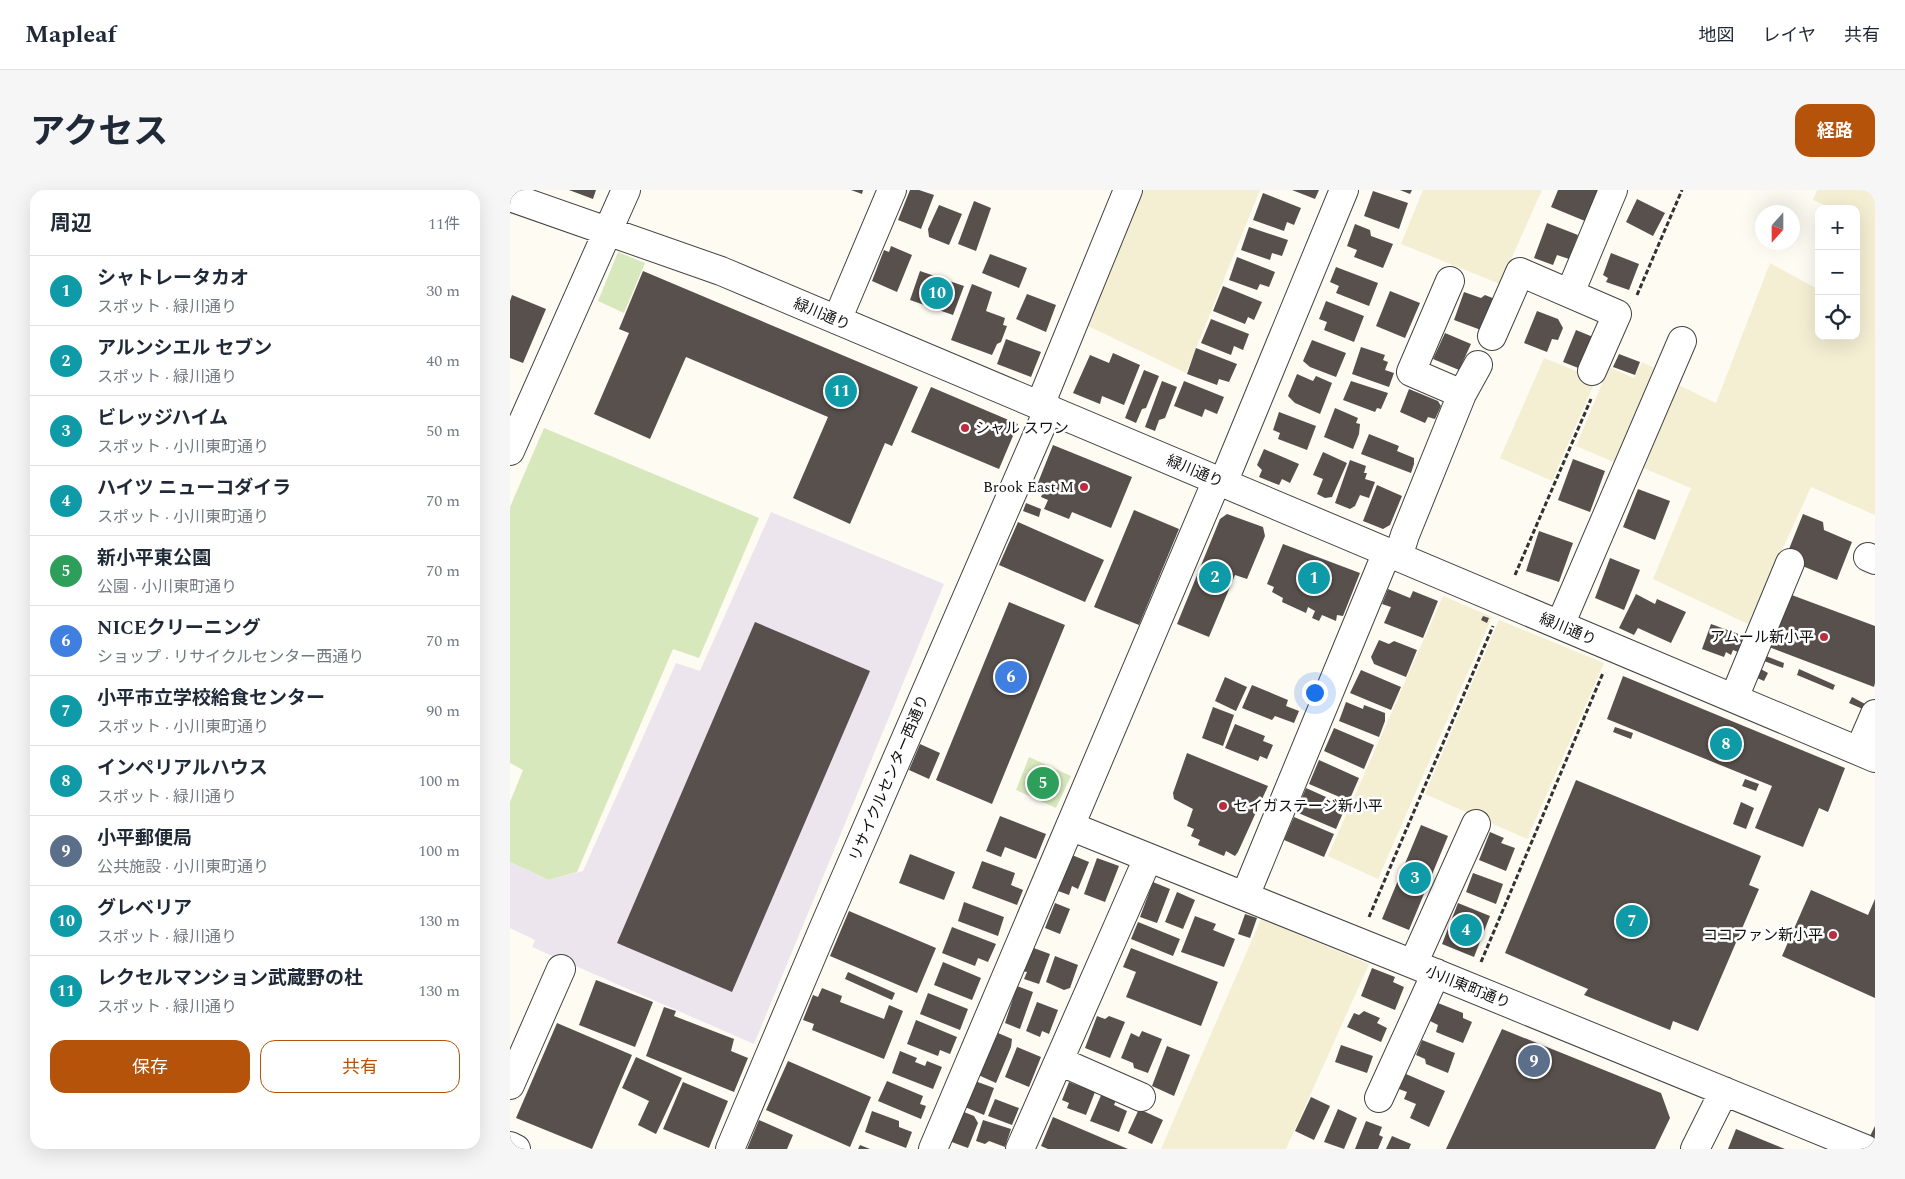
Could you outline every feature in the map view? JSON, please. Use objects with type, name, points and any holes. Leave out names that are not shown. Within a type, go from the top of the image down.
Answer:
[{"type":"street","points":[[510,451],[626,190]]},
{"type":"street","points":[[837,320],[892,190]]},
{"type":"street","name":"リサイクルセンター西通り","points":[[730,1149],[1044,407],[1128,190]]},
{"type":"street","points":[[933,1149],[1344,190]]},
{"type":"street","points":[[1570,293],[1613,190]]},
{"type":"street","name":"緑川通り","points":[[510,197],[721,271],[1867,754]]},
{"type":"street","points":[[1492,336],[1520,272],[1617,314],[1592,371]]},
{"type":"street","points":[[1450,281],[1411,372],[1462,394]]},
{"type":"street","points":[[1560,625],[1682,342]]},
{"type":"street","points":[[1245,896],[1392,555],[1405,535],[1462,394],[1478,365]]},
{"type":"street","points":[[1734,698],[1790,563]]},
{"type":"street","points":[[1867,754],[1875,714]]},
{"type":"street","points":[[1379,1098],[1476,824]]},
{"type":"street","name":"小川東町通り","points":[[1070,826],[1865,1149]]},
{"type":"street","points":[[1020,1149],[1148,858]]},
{"type":"street","points":[[510,1085],[561,969]]},
{"type":"street","points":[[1059,1060],[1141,1097]]},
{"type":"street","points":[[1695,1149],[1724,1091]]},
{"type":"street","points":[[510,1146],[516,1149]]},
{"type":"path","points":[[1358,942],[1503,602]]},
{"type":"path","points":[[1470,988],[1605,668]]},
{"type":"shaded area","points":[[1141,190],[1260,190],[1186,373],[1086,325]]},
{"type":"shaded area","points":[[1423,190],[1542,190],[1500,284],[1401,244]]},
{"type":"shaded area","points":[[1817,190],[1875,190],[1875,515],[1811,487],[1748,624],[1653,579],[1691,488],[1641,467],[1676,384],[1716,403],[1770,263],[1815,288],[1815,340],[1860,340],[1860,205],[1824,205],[1813,200]]},
{"type":"shaded area","points":[[1544,358],[1596,379],[1552,481],[1500,458]]},
{"type":"shaded area","points":[[1642,362],[1663,372],[1623,466],[1576,446],[1609,367],[1634,378]]},
{"type":"shaded area","points":[[771,512],[944,584],[754,1044],[532,947],[535,940],[510,928],[510,862],[549,880],[583,871],[676,663],[700,671]]},
{"type":"shaded area","points":[[1443,596],[1492,617],[1378,879],[1328,856]]},
{"type":"shaded area","points":[[1499,620],[1604,663],[1527,839],[1425,794]]},
{"type":"shaded area","points":[[1261,919],[1369,964],[1286,1149],[1161,1149]]},
{"type":"green space","points":[[618,252],[645,263],[624,313],[598,301]]},
{"type":"green space","points":[[544,428],[759,518],[699,658],[673,649],[577,872],[549,880],[510,862],[510,802],[523,770],[510,763],[510,507]]},
{"type":"green space","points":[[1029,757],[1071,776],[1056,808],[1016,790]]},
{"type":"building","points":[[569,190],[596,190],[593,199]]},
{"type":"building","points":[[851,190],[863,190],[862,194]]},
{"type":"building","points":[[910,190],[919,190],[934,195],[921,229],[898,220]]},
{"type":"building","points":[[1292,190],[1319,190],[1315,199]]},
{"type":"building","points":[[1400,190],[1412,190],[1410,194]]},
{"type":"building","points":[[1558,190],[1598,190],[1585,221],[1551,207]]},
{"type":"building","points":[[1373,191],[1408,203],[1399,229],[1364,216]]},
{"type":"building","points":[[1263,193],[1301,208],[1294,225],[1287,222],[1284,231],[1253,220]]},
{"type":"building","points":[[1637,199],[1665,213],[1653,236],[1626,222]]},
{"type":"building","points":[[974,201],[991,208],[976,251],[958,244]]},
{"type":"building","points":[[939,205],[962,214],[949,245],[929,237],[928,229]]},
{"type":"building","points":[[1547,223],[1578,235],[1569,259],[1557,255],[1553,265],[1534,258]]},
{"type":"building","points":[[1355,224],[1370,230],[1371,236],[1393,244],[1383,268],[1354,257],[1357,250],[1347,246]]},
{"type":"building","points":[[1249,227],[1288,240],[1282,256],[1272,253],[1270,260],[1241,250]]},
{"type":"building","points":[[891,246],[912,255],[897,292],[872,281],[884,250],[889,252]]},
{"type":"building","points":[[1611,253],[1639,264],[1629,290],[1606,282],[1608,278],[1603,275]]},
{"type":"building","points":[[990,254],[1027,268],[1019,288],[982,273]]},
{"type":"building","points":[[1237,257],[1275,272],[1269,287],[1260,284],[1257,290],[1229,280]]},
{"type":"building","points":[[1336,267],[1378,283],[1369,306],[1336,293],[1339,286],[1330,282]]},
{"type":"building","points":[[643,271],[918,387],[892,446],[885,443],[850,524],[793,498],[828,417],[686,357],[650,439],[594,414],[629,333],[619,329]]},
{"type":"building","points":[[920,271],[964,286],[953,315],[910,300]]},
{"type":"building","points":[[972,284],[992,292],[986,311],[1005,318],[1003,325],[1007,326],[1001,342],[997,344],[992,355],[951,340]]},
{"type":"building","points":[[1223,286],[1262,302],[1254,320],[1248,317],[1245,324],[1213,311]]},
{"type":"building","points":[[1390,291],[1420,303],[1405,338],[1376,326]]},
{"type":"building","points":[[1464,292],[1481,298],[1485,295],[1500,301],[1489,333],[1454,320]]},
{"type":"building","points":[[1027,294],[1056,305],[1046,332],[1016,319]]},
{"type":"building","points":[[512,295],[546,309],[523,363],[510,358],[510,301]]},
{"type":"building","points":[[1326,301],[1364,316],[1354,342],[1324,330],[1327,322],[1319,319]]},
{"type":"building","points":[[1537,311],[1558,319],[1563,328],[1558,340],[1552,339],[1547,352],[1524,343]]},
{"type":"building","points":[[1211,319],[1249,334],[1243,350],[1234,346],[1231,355],[1201,343]]},
{"type":"building","points":[[1576,330],[1598,339],[1586,371],[1563,362]]},
{"type":"building","points":[[1445,333],[1471,344],[1459,370],[1433,359]]},
{"type":"building","points":[[1006,339],[1041,352],[1031,377],[997,364]]},
{"type":"building","points":[[1312,340],[1346,353],[1336,377],[1310,367],[1303,361]]},
{"type":"building","points":[[1361,347],[1385,355],[1383,360],[1388,362],[1385,370],[1394,373],[1389,387],[1352,374]]},
{"type":"building","points":[[1196,348],[1237,364],[1229,382],[1219,379],[1217,385],[1187,374]]},
{"type":"building","points":[[1113,353],[1140,365],[1124,405],[1102,396],[1100,404],[1073,393],[1090,355],[1109,363]]},
{"type":"building","points":[[1619,354],[1640,362],[1635,375],[1613,367]]},
{"type":"building","points":[[1144,370],[1159,376],[1146,408],[1142,409],[1136,423],[1125,418]]},
{"type":"building","points":[[1297,374],[1313,381],[1316,376],[1332,383],[1320,414],[1295,403],[1288,396]]},
{"type":"building","points":[[1162,381],[1177,387],[1165,418],[1159,420],[1155,431],[1145,427]]},
{"type":"building","points":[[1184,381],[1224,397],[1217,414],[1205,409],[1202,417],[1174,406]]},
{"type":"building","points":[[1351,381],[1388,393],[1381,409],[1377,408],[1375,412],[1343,400]]},
{"type":"building","name":"シャル スワン","points":[[931,387],[1018,424],[999,469],[911,432]]},
{"type":"building","points":[[1409,389],[1438,401],[1441,406],[1435,419],[1428,417],[1425,423],[1400,412]]},
{"type":"building","points":[[1335,408],[1358,418],[1356,423],[1360,424],[1359,434],[1353,449],[1324,437]]},
{"type":"building","points":[[1279,412],[1316,426],[1307,450],[1278,439],[1280,433],[1273,430]]},
{"type":"building","points":[[1369,434],[1399,446],[1397,451],[1414,458],[1411,473],[1361,454]]},
{"type":"building","name":"Brook East M","points":[[1053,445],[1132,477],[1111,528],[1072,512],[1069,519],[1044,509],[1048,500],[1041,497],[1045,488],[1037,485]]},
{"type":"building","points":[[1264,449],[1299,464],[1290,483],[1282,479],[1279,485],[1259,477],[1262,470],[1257,465]]},
{"type":"building","points":[[1323,452],[1347,463],[1332,497],[1325,498],[1317,494],[1323,479],[1313,475]]},
{"type":"building","points":[[1573,459],[1605,471],[1590,512],[1558,500]]},
{"type":"building","points":[[1350,460],[1366,466],[1364,473],[1367,473],[1365,479],[1375,482],[1369,498],[1360,495],[1355,506],[1350,509],[1335,503]]},
{"type":"building","points":[[1377,485],[1402,496],[1390,525],[1383,529],[1363,521]]},
{"type":"building","points":[[1638,489],[1670,501],[1655,540],[1623,527]]},
{"type":"building","points":[[1026,503],[1041,509],[1039,517],[1023,511]]},
{"type":"building","points":[[1134,510],[1179,529],[1139,625],[1094,607]]},
{"type":"building","points":[[1227,514],[1263,527],[1265,536],[1247,579],[1235,575],[1209,637],[1177,624],[1220,519]]},
{"type":"building","points":[[1803,514],[1823,522],[1824,530],[1852,542],[1837,580],[1785,559]]},
{"type":"building","points":[[1018,522],[1104,560],[1085,602],[999,565]]},
{"type":"building","points":[[1539,531],[1573,543],[1559,582],[1526,571]]},
{"type":"building","points":[[1283,544],[1360,573],[1343,616],[1337,615],[1336,621],[1322,615],[1319,621],[1312,618],[1315,611],[1308,607],[1306,613],[1282,602],[1283,598],[1272,592],[1274,587],[1267,584]]},
{"type":"building","points":[[1610,558],[1640,570],[1624,610],[1595,598]]},
{"type":"building","points":[[1388,589],[1410,598],[1413,591],[1438,601],[1423,638],[1384,623],[1391,607],[1382,604]]},
{"type":"building","points":[[1636,594],[1655,604],[1657,599],[1686,612],[1671,643],[1638,628],[1634,635],[1619,628]]},
{"type":"building","name":"アムール新小平","points":[[1789,594],[1875,626],[1874,687],[1769,647]]},
{"type":"building","points":[[1009,602],[1065,625],[992,804],[936,780]]},
{"type":"building","points":[[1483,616],[1489,618],[1487,623],[1481,620]]},
{"type":"building","points":[[755,622],[870,671],[732,992],[617,943]]},
{"type":"building","points":[[1711,624],[1744,636],[1738,652],[1733,650],[1731,655],[1726,652],[1724,657],[1702,649]]},
{"type":"building","points":[[1379,640],[1389,644],[1394,641],[1417,650],[1406,677],[1374,664],[1371,657]]},
{"type":"building","points":[[1766,656],[1784,663],[1783,668],[1764,661]]},
{"type":"building","points":[[1759,668],[1768,673],[1764,681],[1755,677]]},
{"type":"building","points":[[1799,669],[1835,685],[1833,690],[1797,675]]},
{"type":"building","points":[[1361,670],[1401,687],[1391,710],[1350,693]]},
{"type":"building","points":[[1623,676],[1845,768],[1828,812],[1819,808],[1803,847],[1755,828],[1772,786],[1607,719]]},
{"type":"building","points":[[1225,677],[1247,687],[1236,711],[1215,701]]},
{"type":"building","points":[[1252,685],[1288,700],[1286,706],[1299,711],[1294,723],[1275,716],[1272,720],[1242,708]]},
{"type":"building","points":[[1852,697],[1867,705],[1865,710],[1849,703]]},
{"type":"building","points":[[1346,702],[1363,709],[1364,705],[1385,713],[1385,721],[1379,737],[1339,721]]},
{"type":"building","points":[[1213,707],[1234,715],[1223,746],[1202,738]]},
{"type":"building","points":[[1235,724],[1265,736],[1263,741],[1273,745],[1267,759],[1260,756],[1258,761],[1225,748]]},
{"type":"building","points":[[1615,727],[1633,733],[1631,739],[1613,732]]},
{"type":"building","points":[[1334,728],[1374,745],[1364,769],[1324,751]]},
{"type":"building","points":[[920,744],[940,753],[929,779],[909,770]]},
{"type":"building","name":"セイガステージ新小平","points":[[1187,753],[1268,786],[1235,856],[1226,851],[1224,856],[1198,845],[1200,840],[1191,836],[1194,829],[1187,826],[1193,809],[1174,799],[1173,793]]},
{"type":"building","points":[[1319,760],[1359,778],[1349,801],[1309,784]]},
{"type":"building","points":[[1745,779],[1759,784],[1756,791],[1742,786]]},
{"type":"building","points":[[1576,780],[1761,856],[1749,885],[1759,889],[1698,1031],[1673,1021],[1670,1030],[1584,995],[1588,989],[1505,953]]},
{"type":"building","points":[[1306,788],[1346,806],[1336,829],[1296,812]]},
{"type":"building","points":[[1741,802],[1754,808],[1746,829],[1733,824]]},
{"type":"building","points":[[1000,816],[1046,834],[1036,859],[1005,847],[1001,857],[986,851]]},
{"type":"building","points":[[1294,817],[1334,834],[1324,857],[1284,840]]},
{"type":"building","points":[[1421,825],[1448,836],[1409,930],[1382,919]]},
{"type":"building","points":[[1490,832],[1504,838],[1501,843],[1515,848],[1506,871],[1479,860]]},
{"type":"building","points":[[910,854],[955,872],[944,900],[899,883]]},
{"type":"building","points":[[1072,855],[1089,862],[1078,889],[1072,886],[1069,895],[1058,891]]},
{"type":"building","points":[[1097,858],[1119,866],[1105,902],[1084,894]]},
{"type":"building","points":[[982,861],[1015,873],[1011,885],[1023,890],[1017,905],[972,888]]},
{"type":"building","points":[[1473,873],[1503,884],[1496,904],[1466,892]]},
{"type":"building","points":[[1153,882],[1170,889],[1157,923],[1140,917]]},
{"type":"building","name":"ココファン新小平","points":[[1811,890],[1868,915],[1875,899],[1875,998],[1782,956]]},
{"type":"building","points":[[1177,892],[1195,900],[1183,929],[1165,922]]},
{"type":"building","points":[[964,902],[1004,917],[998,936],[958,921]]},
{"type":"building","points":[[1055,903],[1070,909],[1060,934],[1045,928]]},
{"type":"building","points":[[1458,903],[1490,916],[1474,957],[1442,944]]},
{"type":"building","points":[[849,911],[936,948],[917,993],[830,956]]},
{"type":"building","points":[[1245,914],[1257,918],[1250,938],[1238,934]]},
{"type":"building","points":[[1195,916],[1216,924],[1213,930],[1235,939],[1224,967],[1181,952]]},
{"type":"building","points":[[1138,922],[1180,939],[1173,956],[1131,939]]},
{"type":"building","points":[[952,927],[996,944],[988,962],[978,958],[975,966],[942,953]]},
{"type":"building","points":[[1031,947],[1050,954],[1039,984],[1024,979],[1027,972],[1022,971]]},
{"type":"building","points":[[1131,948],[1218,982],[1201,1026],[1126,997],[1136,972],[1123,967]]},
{"type":"building","points":[[1055,956],[1078,965],[1070,988],[1064,990],[1046,982]]},
{"type":"building","points":[[943,962],[981,978],[972,1000],[934,985]]},
{"type":"building","points":[[1372,968],[1395,977],[1393,982],[1404,987],[1395,1010],[1361,996]]},
{"type":"building","points":[[848,972],[895,993],[892,1000],[845,979]]},
{"type":"building","points":[[596,980],[653,1002],[635,1047],[579,1025]]},
{"type":"building","points":[[1017,986],[1033,992],[1020,1029],[1005,1023]]},
{"type":"building","points":[[822,988],[842,996],[840,1002],[884,1019],[889,1005],[903,1011],[884,1059],[812,1030],[814,1024],[803,1020],[813,995],[818,997]]},
{"type":"building","points":[[928,993],[968,1009],[960,1030],[920,1014]]},
{"type":"building","points":[[1037,1002],[1058,1010],[1049,1034],[1042,1031],[1040,1037],[1026,1031]]},
{"type":"building","points":[[1438,1003],[1463,1013],[1463,1018],[1472,1022],[1463,1043],[1436,1032],[1438,1025],[1430,1021]]},
{"type":"building","points":[[664,1007],[676,1011],[674,1016],[734,1039],[731,1051],[748,1058],[734,1092],[646,1056]]},
{"type":"building","points":[[1364,1011],[1380,1018],[1377,1023],[1387,1028],[1381,1042],[1347,1027],[1354,1013],[1359,1015]]},
{"type":"building","points":[[1097,1016],[1105,1019],[1109,1016],[1125,1022],[1110,1058],[1085,1048]]},
{"type":"building","points":[[916,1020],[957,1037],[950,1054],[940,1050],[938,1056],[907,1044]]},
{"type":"building","points":[[557,1023],[632,1055],[592,1149],[516,1118]]},
{"type":"building","points":[[1502,1029],[1661,1093],[1670,1118],[1655,1149],[1446,1149]]},
{"type":"building","points":[[1142,1031],[1162,1039],[1148,1073],[1134,1068],[1133,1063],[1121,1058],[1131,1033],[1139,1037]]},
{"type":"building","points":[[998,1033],[1012,1039],[1011,1047],[996,1083],[976,1074],[991,1038],[996,1038]]},
{"type":"building","points":[[1422,1040],[1455,1053],[1448,1073],[1426,1064],[1425,1059],[1416,1055]]},
{"type":"building","points":[[1341,1045],[1373,1056],[1367,1073],[1335,1062]]},
{"type":"building","points":[[1167,1046],[1190,1055],[1174,1096],[1152,1086]]},
{"type":"building","points":[[1017,1047],[1041,1057],[1029,1087],[1005,1077]]},
{"type":"building","points":[[900,1051],[917,1058],[915,1062],[925,1066],[927,1061],[942,1067],[933,1089],[892,1073]]},
{"type":"building","points":[[636,1057],[682,1078],[656,1134],[638,1125],[649,1101],[622,1088]]},
{"type":"building","points":[[788,1061],[871,1097],[850,1147],[766,1110]]},
{"type":"building","points":[[1406,1074],[1445,1091],[1429,1127],[1410,1118],[1416,1104],[1404,1099],[1407,1092],[1399,1089]]},
{"type":"building","points":[[887,1081],[923,1096],[920,1104],[926,1106],[921,1119],[878,1101]]},
{"type":"building","points":[[975,1081],[994,1088],[984,1115],[965,1107]]},
{"type":"building","points":[[683,1082],[728,1101],[709,1148],[663,1129]]},
{"type":"building","points":[[1069,1082],[1095,1092],[1086,1115],[1067,1108],[1069,1103],[1062,1100]]},
{"type":"building","points":[[1102,1093],[1117,1098],[1114,1105],[1127,1111],[1119,1132],[1090,1121]]},
{"type":"building","points":[[1311,1097],[1330,1106],[1314,1140],[1295,1131]]},
{"type":"building","points":[[995,1099],[1019,1108],[1012,1125],[988,1116]]},
{"type":"building","points":[[1139,1109],[1163,1120],[1152,1144],[1128,1133]]},
{"type":"building","points":[[1338,1109],[1357,1118],[1344,1149],[1324,1142]]},
{"type":"building","points":[[872,1111],[899,1121],[899,1127],[912,1132],[906,1148],[865,1132]]},
{"type":"building","points":[[964,1112],[974,1116],[978,1123],[968,1148],[949,1141]]},
{"type":"building","points":[[1053,1117],[1128,1149],[1048,1149],[1041,1146]]},
{"type":"building","points":[[759,1120],[793,1135],[787,1149],[747,1149]]},
{"type":"building","points":[[983,1120],[1011,1129],[1005,1147],[989,1141],[985,1144],[976,1141]]},
{"type":"building","points":[[1366,1121],[1382,1127],[1379,1135],[1383,1137],[1378,1149],[1355,1149]]},
{"type":"building","points":[[1875,1126],[1875,1139],[1870,1136]]},
{"type":"building","points":[[1736,1129],[1785,1149],[1728,1149]]},
{"type":"building","points":[[1392,1136],[1411,1144],[1409,1149],[1386,1149]]},
{"type":"building","points":[[860,1145],[870,1149],[858,1149]]},
{"type":"place","name":"グレベリア","points":[[937,293]]},
{"type":"place","name":"レクセルマンション武蔵野の杜","points":[[841,391]]},
{"type":"place","name":"シャル スワン","points":[[965,428]]},
{"type":"place","name":"Brook East M","points":[[1084,487]]},
{"type":"place","name":"アルンシエル セブン","points":[[1215,577]]},
{"type":"place","name":"シャトレータカオ","points":[[1314,578]]},
{"type":"place","name":"アムール新小平","points":[[1824,637]]},
{"type":"place","name":"NICEクリーニング","points":[[1011,677]]},
{"type":"place","name":"インペリアルハウス","points":[[1726,744]]},
{"type":"place","name":"新小平東公園","points":[[1043,783]]},
{"type":"place","name":"セイガステージ新小平","points":[[1223,806]]},
{"type":"place","name":"ビレッジハイム","points":[[1415,878]]},
{"type":"place","name":"小平市立学校給食センター","points":[[1632,921]]},
{"type":"place","name":"ハイツ ニューコダイラ","points":[[1466,930]]},
{"type":"place","name":"ココファン新小平","points":[[1833,935]]},
{"type":"place","name":"小平郵便局","points":[[1534,1061]]}]
